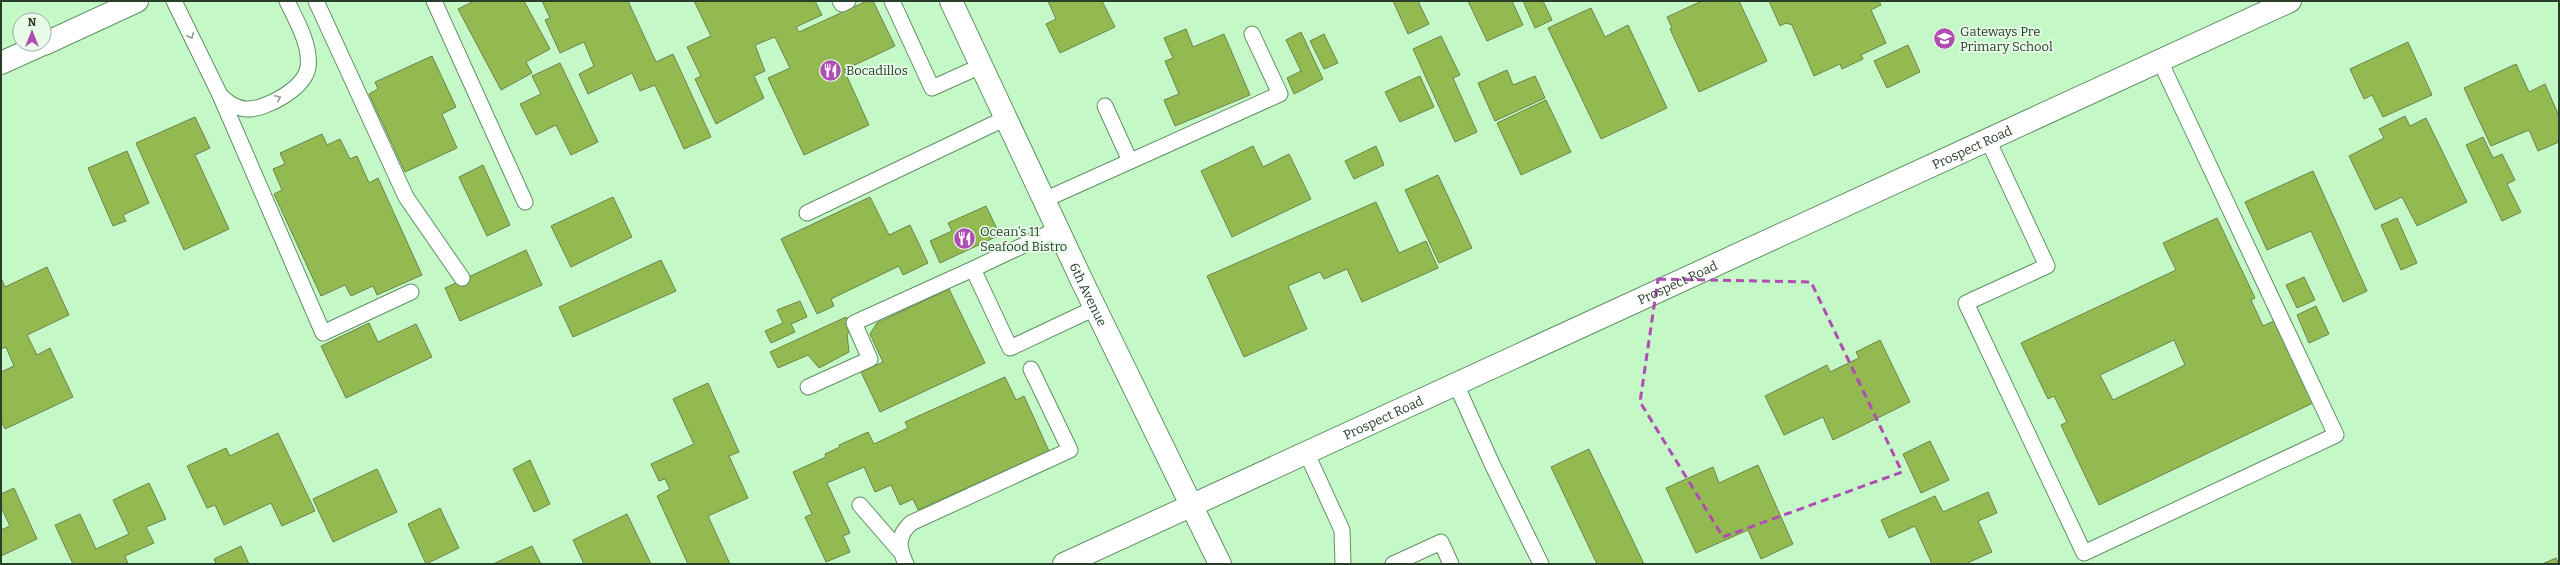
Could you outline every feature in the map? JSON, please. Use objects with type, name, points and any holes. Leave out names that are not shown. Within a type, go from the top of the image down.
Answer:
[{"type":"street","points":[[52,40],[137,1]]},
{"type":"street","name":"6th Avenue","points":[[951,1],[1095,308],[1220,564]]},
{"type":"street","name":"Prospect Road","points":[[1064,564],[1307,454],[1456,384],[2290,1]]},
{"type":"street","points":[[1,63],[26,52]]},
{"type":"lane","points":[[174,1],[220,95],[323,333],[411,292]]},
{"type":"lane","points":[[220,95],[230,104],[238,108],[257,107],[293,91],[305,78],[308,67],[305,42],[287,1]]},
{"type":"lane","points":[[316,1],[406,197],[462,278]]},
{"type":"lane","points":[[434,1],[525,202]]},
{"type":"lane","points":[[840,1],[842,4],[848,1]]},
{"type":"lane","points":[[892,1],[932,88],[981,66]]},
{"type":"lane","points":[[1044,200],[1280,94],[1252,34]]},
{"type":"lane","points":[[1988,140],[2046,266],[1966,303],[2084,553],[2336,435],[2160,61]]},
{"type":"lane","points":[[1105,106],[1130,161]]},
{"type":"lane","points":[[807,213],[1006,118]]},
{"type":"lane","points":[[808,387],[870,359],[854,323],[1058,229]]},
{"type":"lane","points":[[973,269],[1010,348],[1095,308]]},
{"type":"lane","points":[[900,550],[901,535],[911,523],[1070,450],[1032,370]]},
{"type":"lane","points":[[1456,384],[1492,464],[1542,564]]},
{"type":"lane","points":[[1307,454],[1342,530],[1343,564]]},
{"type":"lane","points":[[860,505],[900,550],[906,564]]},
{"type":"lane","points":[[1393,564],[1441,542],[1451,564]]},
{"type":"highlighted area","points":[[1658,279],[1811,282],[1902,472],[1723,537],[1640,402]]},
{"type":"building","points":[[474,1],[524,1],[550,49],[526,62],[532,73],[501,90],[458,9]]},
{"type":"building","points":[[542,1],[628,1],[656,62],[673,54],[711,137],[684,149],[655,85],[640,91],[632,73],[588,94],[579,74],[594,66],[584,42],[560,53],[545,20],[550,18]]},
{"type":"building","points":[[694,1],[815,1],[822,15],[796,27],[799,32],[867,1],[873,1],[895,46],[844,70],[869,125],[804,155],[768,78],[790,68],[775,37],[755,45],[765,71],[754,76],[764,98],[716,124],[695,79],[701,76],[687,47],[711,36]]},
{"type":"building","points":[[1048,1],[1102,1],[1115,27],[1060,53],[1046,24],[1056,19]]},
{"type":"building","points":[[1393,1],[1418,1],[1429,24],[1408,34]]},
{"type":"building","points":[[1468,1],[1512,1],[1523,25],[1487,41]]},
{"type":"building","points":[[1523,1],[1543,1],[1552,20],[1535,28]]},
{"type":"building","points":[[1702,1],[1739,1],[1767,61],[1699,92],[1670,29],[1672,28],[1667,17]]},
{"type":"building","points":[[1769,1],[1879,1],[1881,5],[1871,10],[1886,43],[1861,55],[1863,59],[1842,69],[1840,64],[1814,76],[1792,25],[1786,23],[1780,26]]},
{"type":"building","points":[[1591,8],[1605,37],[1628,25],[1667,108],[1601,139],[1548,28]]},
{"type":"building","points":[[1186,29],[1193,47],[1224,34],[1250,95],[1175,126],[1164,100],[1179,94],[1165,61],[1173,58],[1164,38]]},
{"type":"building","points":[[1301,32],[1323,79],[1294,94],[1287,78],[1301,71],[1286,40]]},
{"type":"building","points":[[1324,34],[1338,63],[1324,69],[1310,41]]},
{"type":"building","points":[[1441,36],[1460,75],[1453,78],[1477,132],[1455,142],[1413,49]]},
{"type":"building","points":[[2408,42],[2432,95],[2383,117],[2372,95],[2364,99],[2350,69]]},
{"type":"building","points":[[1908,45],[1920,72],[1887,88],[1874,61]]},
{"type":"building","points":[[432,56],[456,107],[442,114],[457,148],[405,172],[369,94],[378,89],[375,82]]},
{"type":"building","points":[[560,63],[598,142],[571,155],[556,125],[536,135],[520,104],[541,94],[532,76]]},
{"type":"building","points":[[2516,64],[2529,92],[2545,84],[2559,116],[2559,142],[2538,151],[2529,130],[2491,146],[2464,88]]},
{"type":"building","points":[[1507,70],[1513,85],[1535,76],[1545,98],[1495,121],[1478,83]]},
{"type":"building","points":[[1420,76],[1434,107],[1400,122],[1385,92]]},
{"type":"building","points":[[1546,100],[1571,152],[1521,175],[1497,123]]},
{"type":"building","points":[[2405,116],[2410,126],[2426,118],[2467,202],[2417,226],[2402,197],[2375,210],[2349,156],[2384,138],[2379,129]]},
{"type":"building","points":[[195,117],[210,148],[195,155],[229,229],[184,250],[136,143]]},
{"type":"building","points":[[322,134],[327,145],[340,139],[350,159],[357,156],[369,183],[378,178],[422,275],[377,295],[373,286],[351,296],[345,285],[321,296],[274,194],[282,190],[273,169],[285,164],[280,153]]},
{"type":"building","points":[[2483,137],[2493,158],[2502,154],[2515,180],[2507,184],[2521,212],[2502,221],[2466,145]]},
{"type":"building","points":[[1253,146],[1263,167],[1289,154],[1311,199],[1232,237],[1201,171]]},
{"type":"building","points":[[1376,146],[1384,165],[1354,179],[1345,161]]},
{"type":"building","points":[[127,151],[149,203],[123,215],[126,221],[113,226],[88,168]]},
{"type":"building","points":[[483,165],[510,225],[487,236],[459,177]]},
{"type":"building","points":[[2313,171],[2367,291],[2343,302],[2311,231],[2267,250],[2245,202]]},
{"type":"building","points":[[1438,175],[1472,248],[1439,263],[1405,190]]},
{"type":"building","points":[[613,197],[632,237],[571,267],[551,226]]},
{"type":"building","points":[[870,197],[889,235],[910,225],[928,263],[903,275],[899,266],[831,299],[834,306],[817,314],[781,239]]},
{"type":"building","points":[[1376,202],[1399,253],[1426,241],[1438,268],[1362,302],[1347,269],[1324,279],[1320,272],[1288,286],[1307,329],[1244,357],[1207,276]]},
{"type":"building","points":[[986,206],[1000,235],[940,263],[930,241],[952,231],[948,223]]},
{"type":"building","points":[[2217,218],[2255,298],[2251,300],[2263,326],[2274,321],[2313,403],[2099,505],[2061,425],[2067,422],[2054,396],[2048,399],[2021,343],[2176,270],[2163,243]],"holes":[[[2174,340],[2185,365],[2113,400],[2100,375]]]},
{"type":"building","points":[[2397,218],[2417,263],[2401,270],[2381,225]]},
{"type":"building","points":[[526,250],[542,285],[460,321],[445,288]]},
{"type":"building","points":[[661,260],[676,291],[573,337],[559,307]]},
{"type":"building","points":[[47,267],[69,315],[27,335],[37,355],[50,348],[73,397],[5,429],[1,421],[1,372],[14,366],[6,347],[1,349],[1,278],[5,287]]},
{"type":"building","points":[[2304,277],[2315,300],[2297,308],[2286,285]]},
{"type":"building","points":[[949,289],[985,363],[880,412],[861,372],[883,362],[870,334],[877,323]]},
{"type":"building","points":[[800,301],[807,317],[791,324],[795,332],[771,343],[765,331],[783,323],[777,310]]},
{"type":"building","points":[[2316,306],[2329,334],[2309,343],[2297,315]]},
{"type":"building","points":[[846,317],[852,331],[847,334],[849,352],[819,368],[808,355],[778,368],[770,352]]},
{"type":"building","points":[[369,323],[378,342],[416,324],[432,357],[346,398],[321,346]]},
{"type":"building","points":[[1880,340],[1910,402],[1833,440],[1823,417],[1784,435],[1765,396],[1827,365],[1830,372],[1859,358],[1856,352]]},
{"type":"building","points":[[1005,377],[1016,400],[1024,396],[1049,451],[918,510],[913,499],[900,505],[891,485],[875,492],[864,467],[827,483],[850,533],[843,536],[850,552],[826,562],[805,517],[812,514],[793,472],[826,457],[825,454],[840,447],[839,445],[868,432],[874,444],[908,428],[905,422]]},
{"type":"building","points":[[708,383],[739,452],[729,456],[748,498],[708,516],[730,564],[688,564],[657,496],[670,489],[665,479],[659,481],[651,464],[694,444],[673,399]]},
{"type":"building","points":[[278,433],[315,511],[282,526],[271,503],[224,525],[215,505],[207,508],[187,466],[226,448],[230,456]]},
{"type":"building","points":[[1930,441],[1949,480],[1921,493],[1903,454]]},
{"type":"building","points":[[1589,449],[1644,564],[1597,564],[1551,467]]},
{"type":"building","points":[[530,460],[550,504],[534,512],[513,469]]},
{"type":"building","points":[[1758,465],[1793,544],[1761,559],[1748,530],[1696,553],[1666,488],[1713,467],[1719,483]]},
{"type":"building","points":[[377,469],[397,512],[333,542],[313,499]]},
{"type":"building","points":[[149,483],[166,519],[146,527],[154,543],[125,556],[128,564],[73,564],[55,525],[80,514],[96,549],[129,534],[113,500]]},
{"type":"building","points":[[14,488],[37,539],[1,556],[1,530],[10,526],[1,507],[1,494]]},
{"type":"building","points":[[1988,492],[1997,513],[1978,521],[1992,552],[1965,564],[1932,564],[1915,526],[1889,538],[1881,520],[1935,496],[1943,512]]},
{"type":"building","points":[[440,508],[459,548],[426,564],[408,524]]},
{"type":"building","points":[[627,514],[651,564],[584,564],[573,540]]},
{"type":"building","points":[[241,546],[249,564],[216,564],[214,559]]},
{"type":"building","points":[[532,546],[541,564],[493,564]]},
{"type":"building","points":[[2556,558],[2559,564],[2542,564]]},
{"type":"place","name":"Gateways Pre Primary School","points":[[1944,38]]},
{"type":"place","name":"Bocadillos","points":[[831,70]]},
{"type":"place","name":"Ocean's 11 Seafood Bistro","points":[[964,238]]}]
